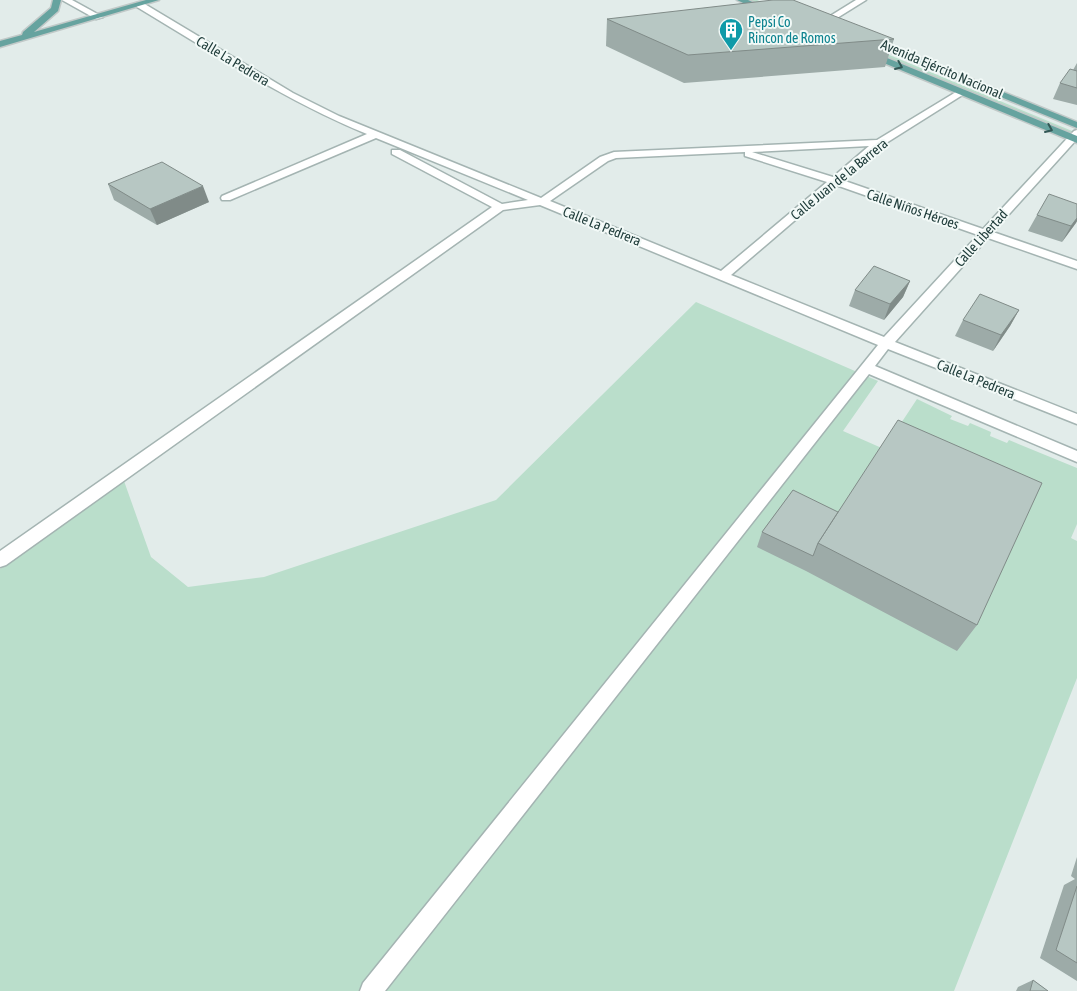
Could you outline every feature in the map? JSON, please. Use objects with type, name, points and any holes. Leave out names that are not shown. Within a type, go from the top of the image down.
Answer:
[{"type":"main road","points":[[18,40],[56,9],[57,0]]},
{"type":"main road","points":[[0,44],[156,0]]},
{"type":"main road","points":[[742,0],[777,15]]},
{"type":"main road","name":"Avenida Ejército Nacional","points":[[861,37],[1077,126]]},
{"type":"main road","name":"Avenida Ejército Nacional","points":[[862,50],[1075,137]]},
{"type":"street","points":[[66,0],[99,17]]},
{"type":"street","points":[[816,31],[825,22],[862,0]]},
{"type":"street","name":"Calle La Pedrera","points":[[140,5],[290,95],[372,136],[724,275],[886,343],[1077,419]]},
{"type":"street","name":"Calle Juan de la Barrera","points":[[724,275],[880,143],[961,92]]},
{"type":"street","points":[[226,198],[372,136],[500,207]]},
{"type":"street","name":"Calle Libertad","points":[[371,991],[886,343],[1075,137]]},
{"type":"street","points":[[0,560],[500,207],[542,202],[604,159],[626,154],[739,151],[880,143]]},
{"type":"street","name":"Calle Niños Héroes","points":[[739,151],[834,181],[1077,265]]},
{"type":"street","points":[[867,368],[1077,457]]},
{"type":"green space","points":[[743,0],[757,0],[1077,133],[1077,139]]},
{"type":"green space","points":[[696,302],[878,381],[843,431],[884,449],[917,399],[952,416],[950,419],[968,426],[970,423],[991,432],[990,436],[1007,443],[1009,440],[1077,468],[1077,524],[1071,538],[1077,541],[1077,678],[954,991],[0,991],[0,569],[124,481],[151,557],[188,587],[264,577],[496,500]]},
{"type":"building","points":[[773,0],[793,0],[894,39],[688,55],[607,19]]},
{"type":"building","points":[[1070,69],[1077,71],[1077,88],[1060,83]]},
{"type":"building","points":[[162,162],[203,186],[150,209],[108,184]]},
{"type":"building","points":[[1049,194],[1077,204],[1077,218],[1071,226],[1037,215]]},
{"type":"building","points":[[874,266],[910,281],[890,304],[855,290]]},
{"type":"building","points":[[980,294],[1019,310],[1001,335],[963,320]]},
{"type":"building","points":[[898,420],[1042,483],[977,625],[818,543]]},
{"type":"building","points":[[793,490],[838,512],[818,543],[813,556],[762,532]]},
{"type":"building","points":[[1077,886],[1077,963],[1056,950]]},
{"type":"building","points":[[1033,980],[1048,991],[1030,991]]},
{"type":"place","name":"Pepsi Co Rincon de Romos","points":[[731,51]]}]
